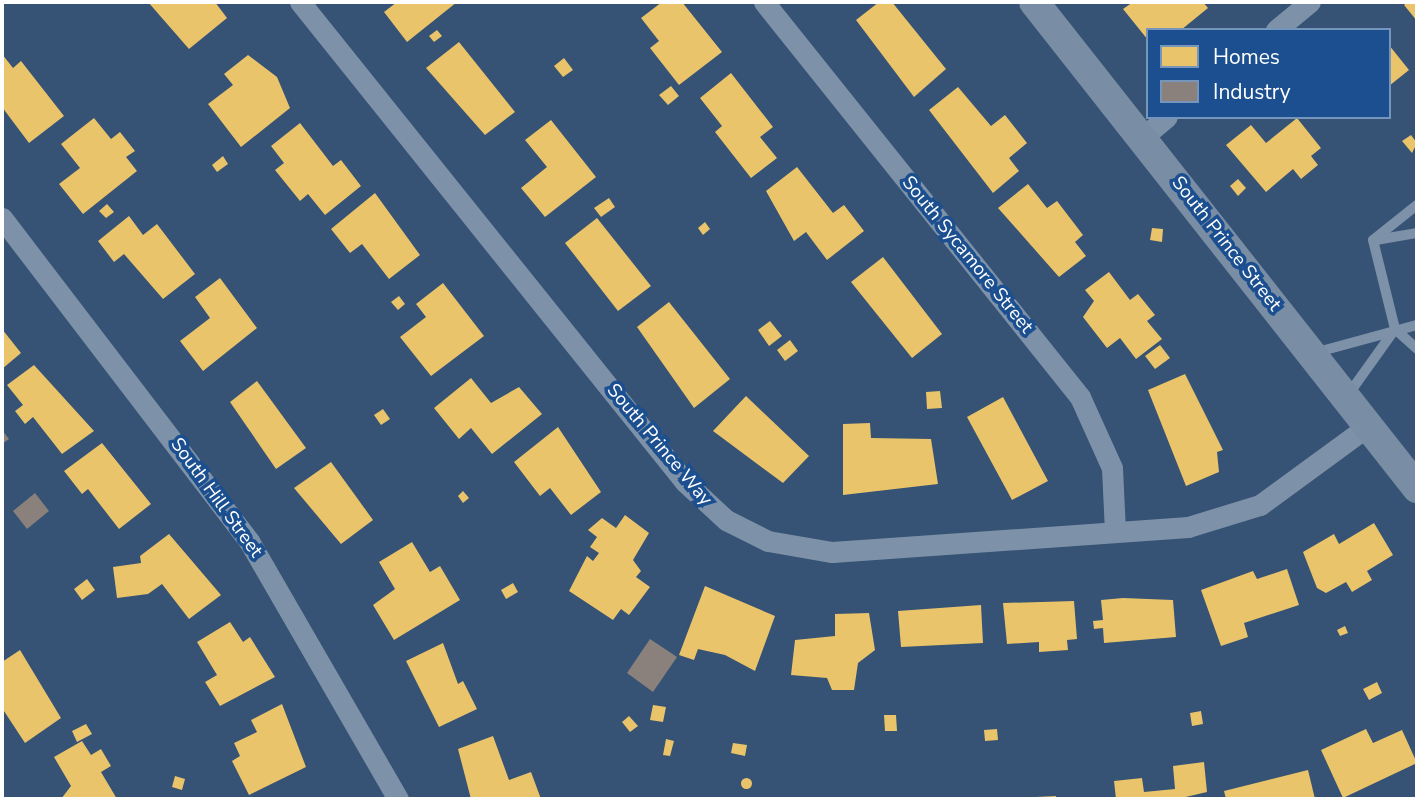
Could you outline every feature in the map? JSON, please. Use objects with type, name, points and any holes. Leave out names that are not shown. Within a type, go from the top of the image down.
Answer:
[{"type":"street","name":"South Prince Way","points":[[300,2],[685,482],[726,520],[768,541],[832,552],[1188,527],[1260,505],[1368,426]]},
{"type":"street","name":"South Sycamore Street","points":[[764,2],[1080,397],[1112,468],[1115,532]]},
{"type":"street","name":"South Prince Street","points":[[1034,2],[1143,136],[1345,398],[1416,482]]},
{"type":"street","points":[[1278,28],[1310,2]]},
{"type":"street","points":[[1143,136],[1164,119]]},
{"type":"street","name":"South Hill Street","points":[[2,218],[249,541],[305,628],[398,799]]},
{"type":"lane","points":[[1373,240],[1417,205]]},
{"type":"lane","points":[[1373,240],[1417,233]]},
{"type":"lane","points":[[1373,240],[1395,329],[1417,349]]},
{"type":"lane","points":[[1311,354],[1417,325]]},
{"type":"lane","points":[[1345,398],[1395,329]]},
{"type":"building: Homes","points":[[148,2],[215,2],[227,18],[189,49]]},
{"type":"building: Homes","points":[[397,2],[457,2],[407,42],[384,12]]},
{"type":"building: Homes","points":[[662,2],[682,2],[722,52],[679,85],[650,48],[659,41],[641,18]]},
{"type":"building: Homes","points":[[879,2],[892,2],[946,69],[914,97],[856,20]]},
{"type":"building: Homes","points":[[1133,2],[1203,2],[1208,8],[1183,28],[1146,28],[1146,38],[1123,9]]},
{"type":"building: Homes","points":[[1417,2],[1417,21],[1404,5]]},
{"type":"building: Homes","points":[[437,30],[442,36],[434,42],[429,36]]},
{"type":"building: Homes","points":[[459,42],[515,112],[485,135],[426,68]]},
{"type":"building: Homes","points":[[1391,48],[1409,70],[1391,84]]},
{"type":"building: Homes","points":[[2,54],[13,68],[21,61],[64,116],[29,143],[2,107]]},
{"type":"building: Homes","points":[[248,55],[277,77],[290,108],[241,147],[208,104],[233,85],[224,74]]},
{"type":"building: Homes","points":[[564,58],[573,70],[563,77],[554,66]]},
{"type":"building: Homes","points":[[731,73],[773,127],[760,137],[777,158],[751,178],[715,132],[722,126],[700,98]]},
{"type":"building: Homes","points":[[671,86],[679,96],[668,105],[659,95]]},
{"type":"building: Homes","points":[[958,87],[991,126],[1005,115],[1027,143],[1009,158],[1019,171],[993,193],[929,110]]},
{"type":"building: Homes","points":[[94,118],[111,139],[120,132],[135,151],[126,157],[137,171],[83,214],[59,184],[80,168],[61,144]]},
{"type":"building: Homes","points":[[1298,119],[1321,148],[1311,156],[1318,165],[1301,179],[1293,169],[1266,192],[1226,145],[1251,125],[1266,143]]},
{"type":"building: Homes","points":[[551,120],[596,177],[545,217],[521,188],[547,167],[525,140]]},
{"type":"building: Homes","points":[[300,123],[333,166],[341,160],[361,186],[325,215],[308,194],[300,201],[275,170],[284,163],[271,146]]},
{"type":"building: Homes","points":[[1411,135],[1417,143],[1412,153],[1402,141]]},
{"type":"building: Homes","points":[[223,156],[228,164],[217,172],[212,165]]},
{"type":"building: Homes","points":[[797,167],[833,213],[844,205],[864,231],[827,260],[806,232],[794,241],[766,191]]},
{"type":"building: Homes","points":[[1238,179],[1246,188],[1238,196],[1230,186]]},
{"type":"building: Homes","points":[[1028,184],[1047,208],[1057,201],[1083,235],[1075,242],[1086,256],[1059,277],[998,208]]},
{"type":"building: Homes","points":[[375,193],[420,255],[389,279],[362,244],[350,253],[331,229]]},
{"type":"building: Homes","points":[[609,198],[615,207],[601,217],[594,208]]},
{"type":"building: Homes","points":[[107,204],[114,212],[106,218],[99,211]]},
{"type":"building: Homes","points":[[129,216],[143,235],[157,224],[195,274],[163,299],[124,254],[114,262],[98,241]]},
{"type":"building: Homes","points":[[597,218],[651,286],[618,311],[565,243]]},
{"type":"building: Homes","points":[[705,222],[710,229],[703,235],[698,228]]},
{"type":"building: Homes","points":[[1152,228],[1163,229],[1162,242],[1150,240]]},
{"type":"building: Homes","points":[[883,257],[942,334],[912,358],[851,282]]},
{"type":"building: Homes","points":[[1109,272],[1130,300],[1138,294],[1155,315],[1147,321],[1162,339],[1136,359],[1120,338],[1107,348],[1083,317],[1094,301],[1085,290]]},
{"type":"building: Homes","points":[[220,278],[257,328],[203,371],[180,341],[210,318],[195,297]]},
{"type":"building: Homes","points":[[443,283],[484,336],[431,376],[400,337],[426,317],[416,304]]},
{"type":"building: Homes","points":[[399,296],[405,304],[398,310],[391,302]]},
{"type":"building: Homes","points":[[669,302],[730,379],[694,408],[637,327]]},
{"type":"building: Homes","points":[[770,321],[782,336],[769,346],[758,330]]},
{"type":"building: Homes","points":[[2,329],[21,353],[2,369]]},
{"type":"building: Homes","points":[[790,340],[798,351],[785,361],[777,350]]},
{"type":"building: Homes","points":[[1160,345],[1170,358],[1155,369],[1145,356]]},
{"type":"building: Homes","points":[[34,365],[94,431],[62,454],[33,417],[25,424],[15,411],[23,405],[7,385]]},
{"type":"building: Homes","points":[[1185,374],[1223,450],[1217,452],[1219,472],[1186,486],[1148,390]]},
{"type":"building: Homes","points":[[471,378],[491,403],[519,387],[542,414],[492,454],[471,428],[459,439],[434,408]]},
{"type":"building: Homes","points":[[257,381],[306,448],[276,469],[230,402]]},
{"type":"building: Homes","points":[[940,391],[942,408],[927,409],[926,392]]},
{"type":"building: Homes","points":[[746,396],[809,456],[783,483],[713,431]]},
{"type":"building: Homes","points":[[1003,397],[1048,481],[1012,500],[967,417]]},
{"type":"building: Homes","points":[[383,409],[390,419],[381,425],[374,415]]},
{"type":"building: Homes","points":[[870,423],[871,438],[931,439],[938,484],[843,495],[843,424]]},
{"type":"building: Homes","points":[[558,427],[601,492],[571,515],[550,488],[540,496],[514,462]]},
{"type":"building: Homes","points":[[102,443],[151,504],[119,529],[88,489],[82,494],[64,471]]},
{"type":"building: Homes","points":[[331,462],[373,520],[341,544],[294,488]]},
{"type":"building: Homes","points":[[463,491],[469,498],[463,503],[458,496]]},
{"type":"building: Homes","points":[[625,515],[649,533],[633,560],[641,571],[636,577],[650,587],[629,615],[621,609],[613,620],[569,591],[587,556],[593,561],[599,553],[590,547],[597,537],[588,530],[602,518],[616,528]]},
{"type":"building: Homes","points":[[1374,523],[1393,555],[1367,571],[1372,580],[1352,592],[1346,582],[1326,593],[1317,588],[1303,552],[1334,534],[1339,544]]},
{"type":"building: Homes","points":[[169,534],[221,595],[189,619],[162,584],[148,594],[117,598],[113,567],[141,563],[140,556]]},
{"type":"building: Homes","points":[[412,542],[430,572],[440,566],[460,600],[394,640],[373,605],[395,589],[379,562]]},
{"type":"building: Homes","points":[[1287,569],[1299,605],[1244,623],[1248,637],[1221,646],[1201,590],[1253,571],[1257,579]]},
{"type":"building: Homes","points":[[87,579],[95,590],[82,600],[74,589]]},
{"type":"building: Homes","points":[[513,583],[518,592],[506,599],[501,590]]},
{"type":"building: Homes","points":[[705,586],[775,616],[755,671],[725,655],[698,649],[694,660],[679,655]]},
{"type":"building: Homes","points":[[1101,600],[1173,600],[1176,637],[1104,643],[1103,628],[1094,629],[1093,621],[1103,620]]},
{"type":"building: Homes","points":[[1074,601],[1077,639],[1067,640],[1068,650],[1039,652],[1039,642],[1007,644],[1003,603]]},
{"type":"building: Homes","points":[[981,605],[983,643],[901,647],[898,611]]},
{"type":"building: Homes","points":[[869,613],[875,650],[858,663],[854,690],[832,690],[827,678],[791,675],[795,640],[835,636],[835,614]]},
{"type":"building: Homes","points":[[230,622],[243,642],[250,637],[275,677],[220,706],[205,682],[217,675],[197,642]]},
{"type":"building: Homes","points":[[1345,626],[1348,633],[1340,636],[1337,630]]},
{"type":"building: Homes","points":[[443,643],[458,684],[463,681],[477,709],[439,727],[406,661]]},
{"type":"building: Homes","points":[[20,650],[61,718],[25,743],[2,708],[2,662]]},
{"type":"building: Homes","points":[[1377,682],[1382,693],[1369,700],[1363,689]]},
{"type":"building: Homes","points":[[282,704],[306,767],[249,795],[232,761],[240,756],[234,743],[257,732],[251,720]]},
{"type":"building: Homes","points":[[653,705],[666,707],[663,722],[650,720]]},
{"type":"building: Homes","points":[[1201,711],[1203,724],[1192,726],[1190,713]]},
{"type":"building: Homes","points":[[884,715],[896,715],[897,731],[885,731]]},
{"type":"building: Homes","points":[[629,716],[638,726],[630,732],[622,722]]},
{"type":"building: Homes","points":[[86,724],[92,734],[77,742],[72,731]]},
{"type":"building: Homes","points":[[997,729],[998,740],[985,741],[984,730]]},
{"type":"building: Homes","points":[[1366,729],[1373,743],[1402,730],[1417,763],[1343,798],[1321,750]]},
{"type":"building: Homes","points":[[493,736],[509,780],[531,772],[541,799],[471,799],[458,749]]},
{"type":"building: Homes","points":[[666,739],[674,741],[670,756],[663,755]]},
{"type":"building: Homes","points":[[82,741],[91,755],[101,749],[111,766],[101,772],[117,799],[61,799],[71,786],[54,757]]},
{"type":"building: Homes","points":[[733,743],[747,745],[745,756],[731,753]]},
{"type":"building: Homes","points":[[1204,762],[1207,792],[1177,799],[1116,799],[1114,781],[1142,778],[1144,792],[1175,789],[1173,766]]},
{"type":"building: Homes","points":[[1308,770],[1315,799],[1226,799],[1224,791]]},
{"type":"building: Homes","points":[[175,776],[185,779],[182,790],[172,787]]},
{"type":"building: Homes","points":[[746,778],[750,779],[750,787],[746,788],[742,787],[741,783],[742,779]]},
{"type":"building: Homes","points":[[1056,796],[1056,799],[1036,799],[1036,797]]},
{"type":"building: Industry","points":[[2,430],[9,439],[2,444]]},
{"type":"building: Industry","points":[[35,493],[49,511],[27,529],[13,511]]},
{"type":"building: Industry","points":[[650,639],[677,657],[653,692],[627,673]]}]
